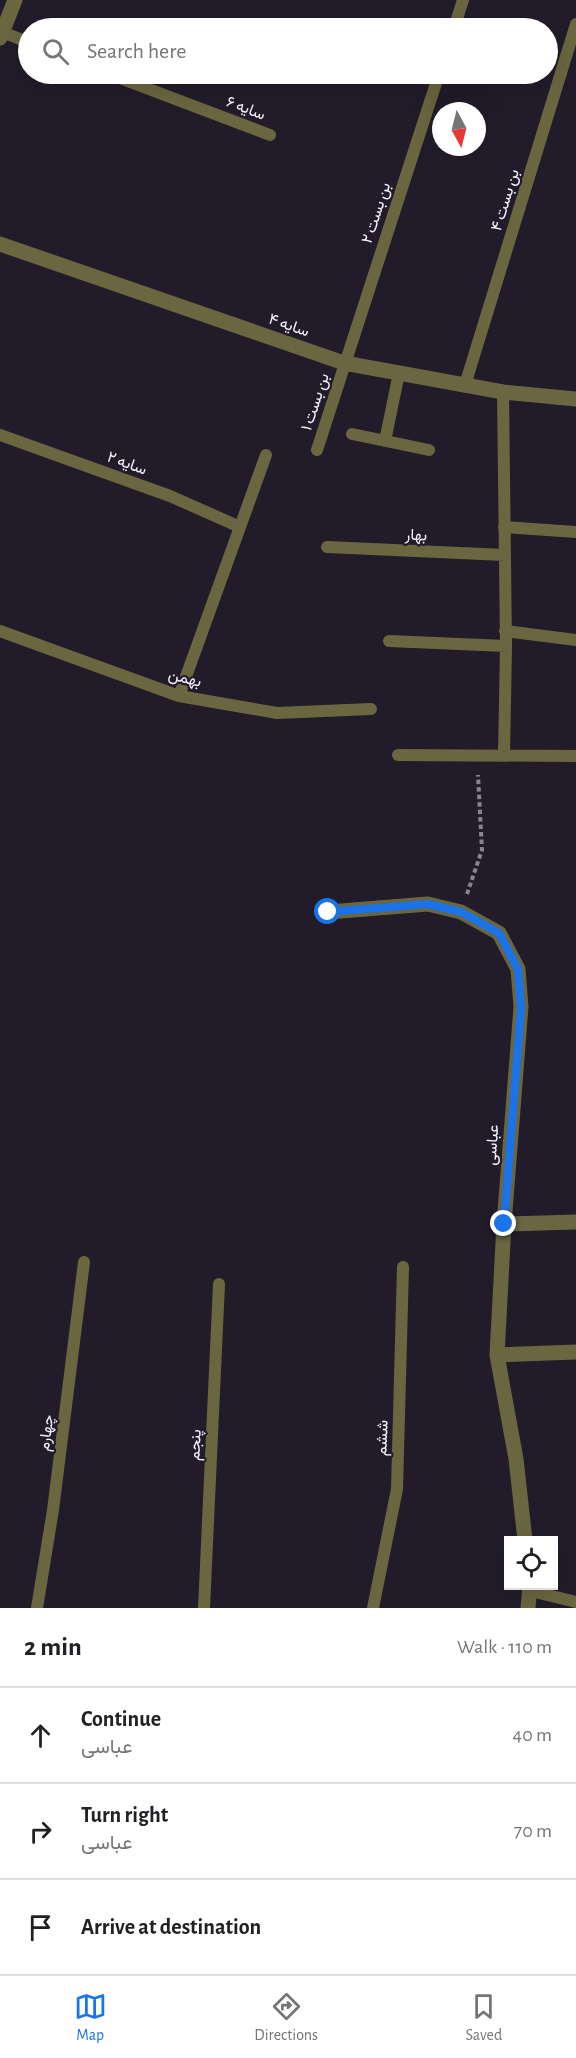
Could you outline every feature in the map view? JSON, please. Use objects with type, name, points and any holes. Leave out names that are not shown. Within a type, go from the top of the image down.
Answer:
[{"type":"street","points":[[1,35],[15,0]]},
{"type":"street","name":"سایه ۴","points":[[0,244],[344,363],[503,392],[576,399]]},
{"type":"street","name":"عباسی","points":[[328,912],[428,904],[461,912],[499,933],[518,969],[521,1008],[496,1354],[516,1459],[525,1536]]},
{"type":"street","points":[[504,1224],[576,1222]]},
{"type":"street","points":[[496,1354],[576,1353]]},
{"type":"street","points":[[528,1608],[530,1590]]},
{"type":"lane","points":[[457,18],[463,0]]},
{"type":"lane","name":"بن بست ۴","points":[[558,83],[576,24]]},
{"type":"lane","points":[[1,35],[18,39]]},
{"type":"lane","name":"سایه ۶","points":[[136,84],[270,135]]},
{"type":"lane","name":"بن بست ۲","points":[[344,363],[436,84]]},
{"type":"lane","name":"بن بست ۴","points":[[465,385],[558,84]]},
{"type":"lane","name":"بن بست ۱","points":[[317,450],[344,363]]},
{"type":"lane","points":[[385,441],[399,373]]},
{"type":"lane","points":[[503,392],[504,631],[506,646],[504,755]]},
{"type":"lane","points":[[352,434],[429,450]]},
{"type":"lane","name":"سایه ۲","points":[[0,435],[170,496],[240,527]]},
{"type":"lane","points":[[179,696],[266,455]]},
{"type":"lane","points":[[504,527],[576,532]]},
{"type":"lane","name":"بهار","points":[[327,547],[504,555]]},
{"type":"lane","name":"بهمن","points":[[0,631],[179,696],[277,712],[371,709]]},
{"type":"lane","points":[[504,631],[576,640]]},
{"type":"lane","points":[[389,641],[506,646]]},
{"type":"lane","points":[[398,755],[576,756]]},
{"type":"lane","name":"چهارم","points":[[37,1608],[53,1510],[84,1262]]},
{"type":"lane","name":"ششم","points":[[373,1608],[397,1489],[403,1267]]},
{"type":"lane","name":"پنجم","points":[[204,1608],[219,1284]]},
{"type":"lane","points":[[537,1590],[576,1602]]},
{"type":"path","points":[[461,912],[482,850],[477,755]]},
{"type":"route","points":[[328,912],[428,904],[461,912],[499,933],[518,969],[521,1008],[504,1224]]}]
